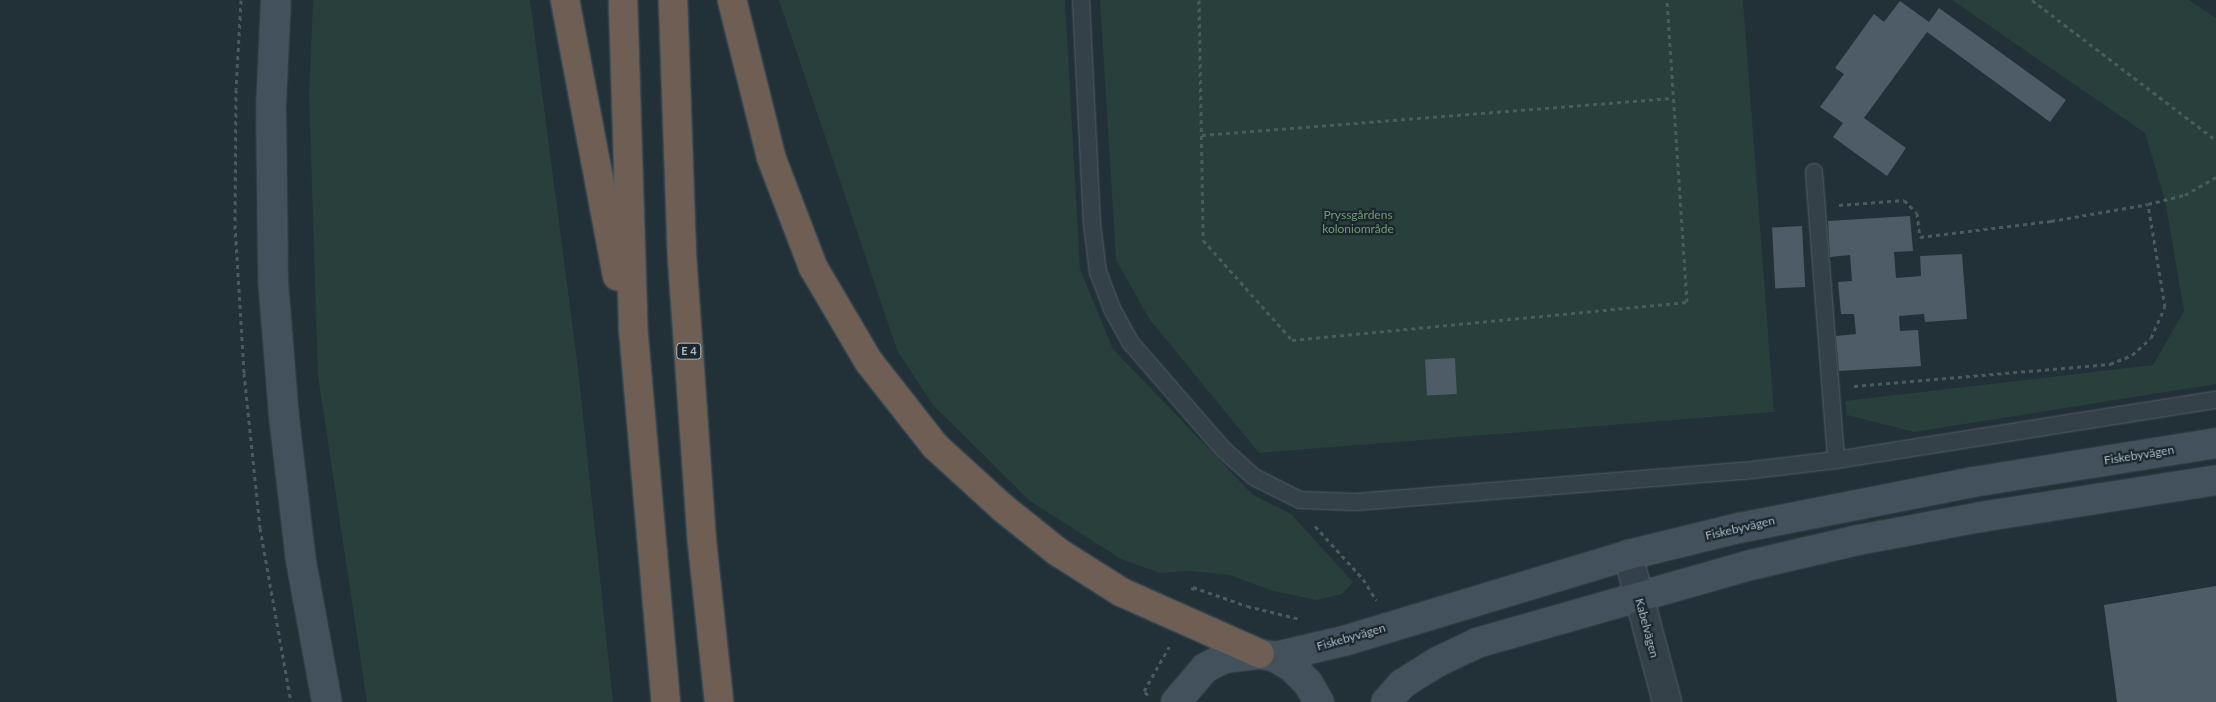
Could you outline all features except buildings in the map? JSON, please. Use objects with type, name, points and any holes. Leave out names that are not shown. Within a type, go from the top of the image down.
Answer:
[{"type":"highway","points":[[565,0],[638,380]]},
{"type":"highway","points":[[623,0],[629,262],[666,702]]},
{"type":"highway","name":"E 4","points":[[673,0],[682,257],[703,551],[719,702]]},
{"type":"highway","points":[[732,0],[771,157],[813,267],[868,362],[935,446],[1003,508],[1074,562],[1121,592],[1268,656]]},
{"type":"street","points":[[276,0],[271,105],[273,280],[284,417],[301,561],[327,702]]},
{"type":"street","name":"Fiskebyvägen","points":[[1176,702],[1205,668],[1225,658],[1268,656],[1344,641],[1628,555],[1852,504],[2216,444]]},
{"type":"street","points":[[1386,702],[1402,684],[1435,663],[1477,643],[1751,565],[1853,541],[2216,480]]},
{"type":"street","name":"Kabelvägen","points":[[1628,555],[1666,702]]},
{"type":"street","points":[[1268,656],[1293,668],[1308,683],[1319,702]]},
{"type":"lane","points":[[1081,0],[1092,224],[1098,272],[1112,309],[1130,342],[1224,450],[1254,477],[1300,500],[1356,502],[1734,472],[1836,460],[2216,400]]},
{"type":"lane","points":[[1814,172],[1836,460]]},
{"type":"path","points":[[1199,0],[1203,240],[1292,340],[1687,302],[1667,0]]},
{"type":"path","points":[[2032,0],[2216,140]]},
{"type":"path","points":[[1202,135],[1672,98]]},
{"type":"path","points":[[1817,207],[1904,200],[1917,213],[1920,237],[2051,221],[2148,204],[2185,195],[2216,177]]},
{"type":"path","points":[[1830,388],[2110,364],[2132,355],[2151,338],[2165,307],[2148,204]]},
{"type":"path","points":[[1300,500],[1308,519],[1363,579],[1378,602],[1368,605]]},
{"type":"path","points":[[1193,586],[1275,614],[1308,618]]},
{"type":"path","points":[[1144,691],[1170,647]]},
{"type":"green space","points":[[313,0],[530,0],[578,368],[613,702],[367,702],[318,376],[309,94]]},
{"type":"green space","points":[[779,0],[1065,0],[1080,269],[1113,349],[1253,495],[1291,514],[1353,582],[1342,594],[1317,600],[1273,591],[1229,575],[1191,571],[1160,573],[1121,559],[1030,501],[932,404],[897,350]]},
{"type":"green space","name":"Pryssgårdens koloniområde","points":[[1100,0],[1743,0],[1774,412],[1259,453],[1150,320],[1116,260]]},
{"type":"green space","points":[[1952,0],[2189,0],[2216,18],[2216,384],[1914,432],[1847,415],[1845,401],[2153,365],[2184,311],[2165,200],[2145,133]]}]
